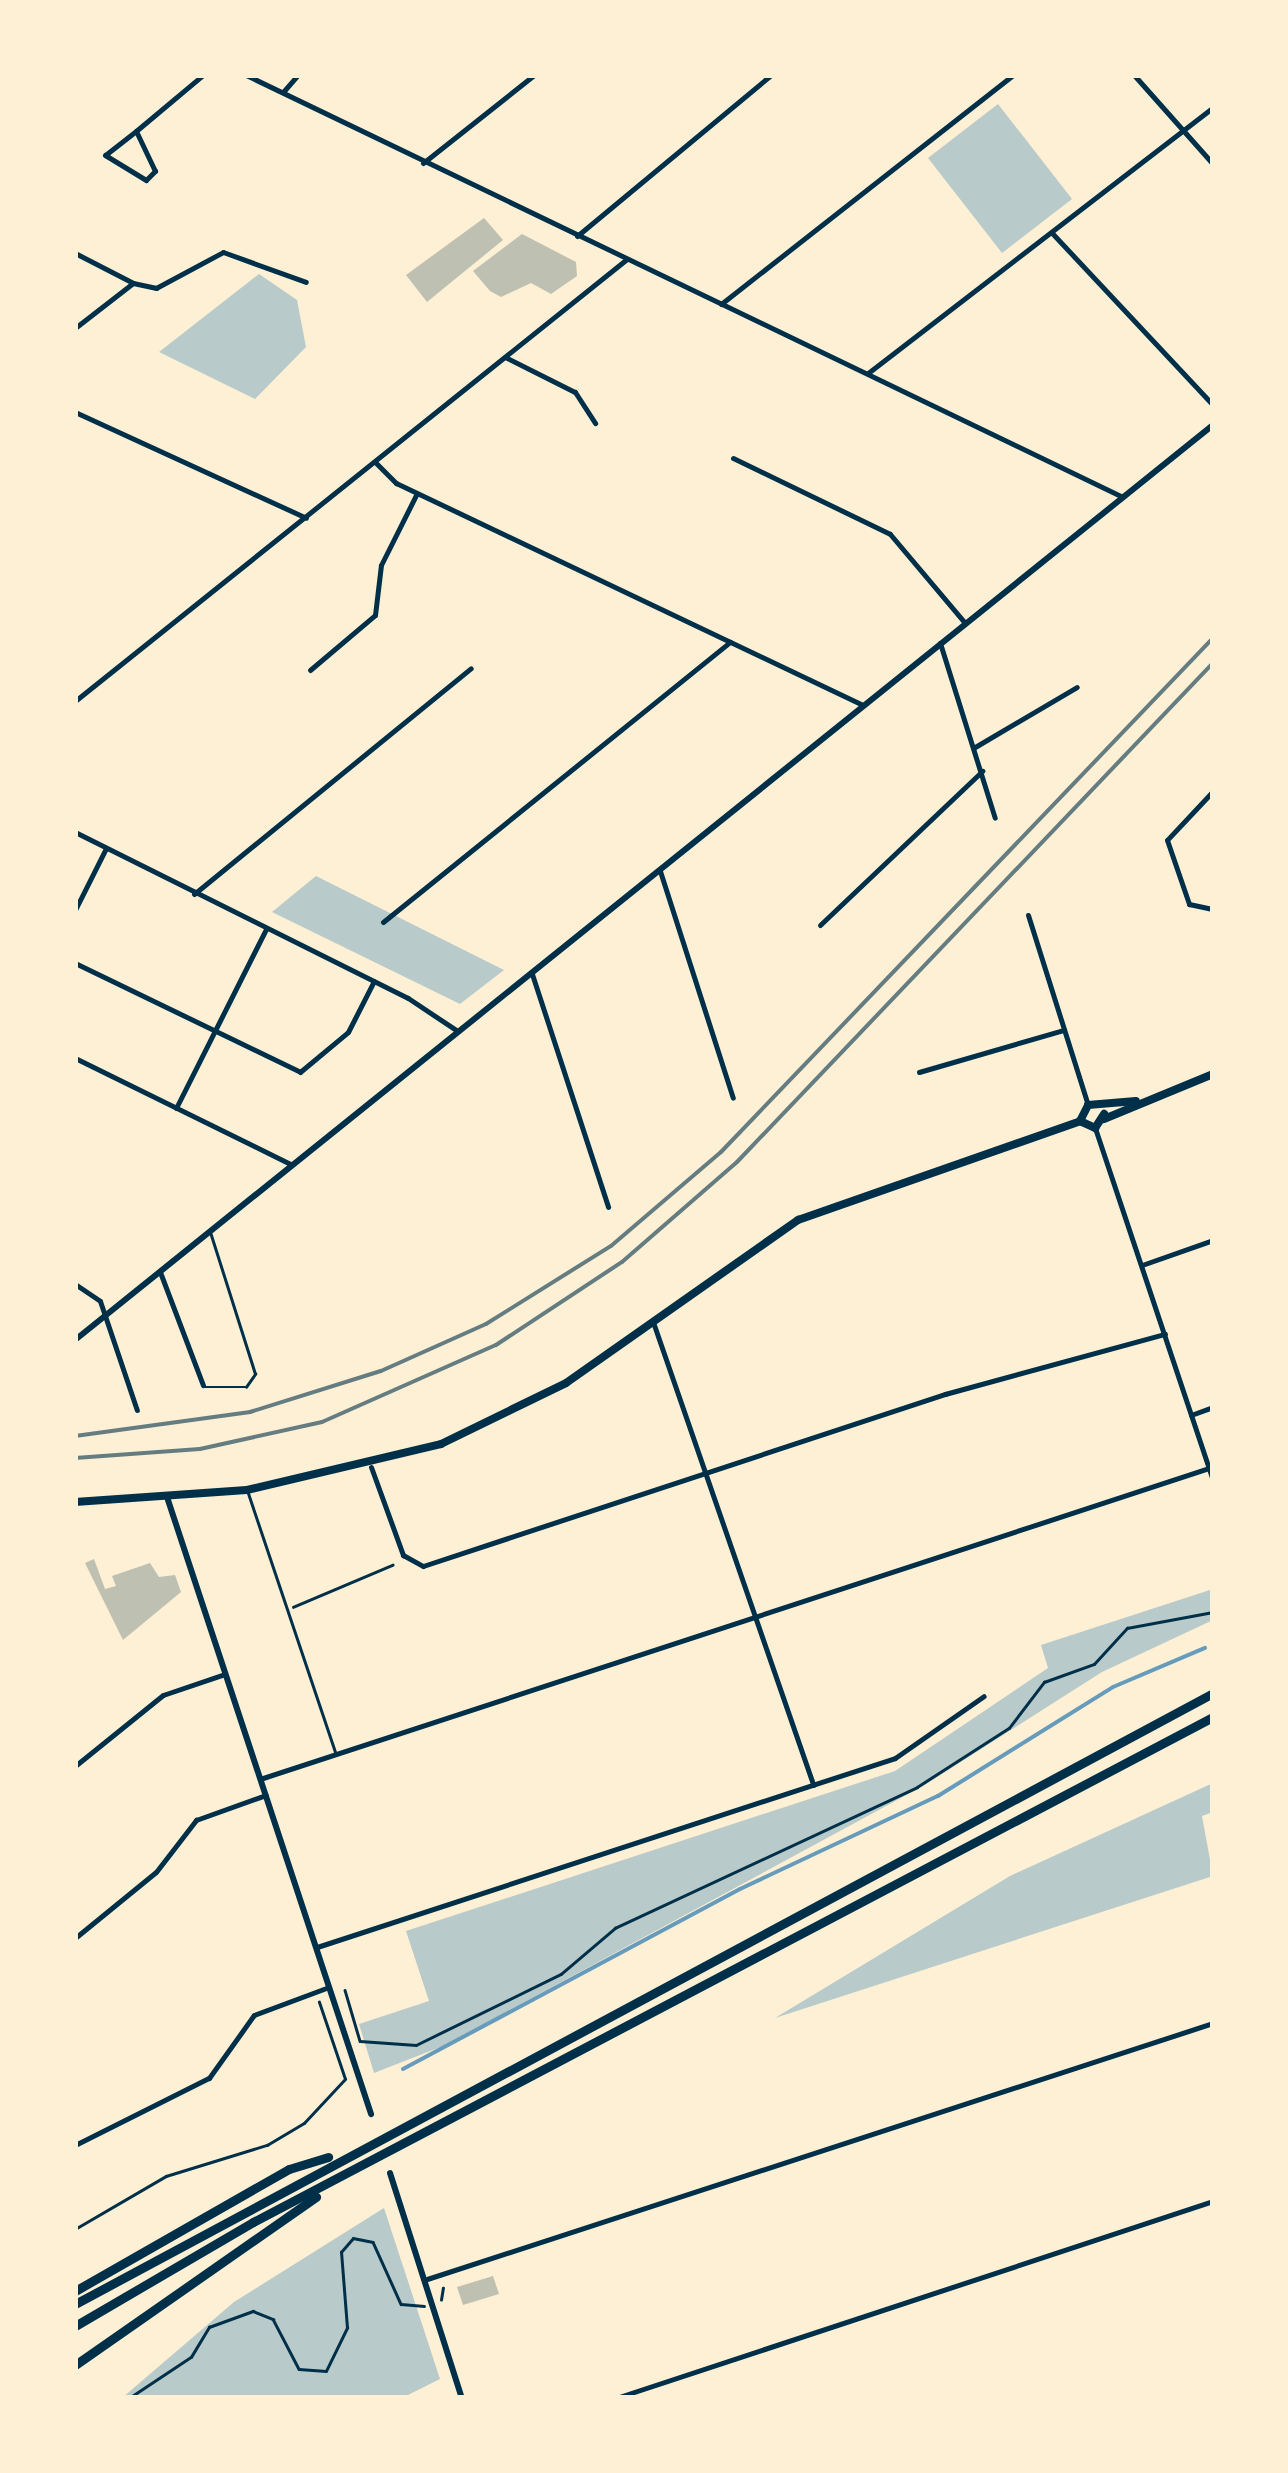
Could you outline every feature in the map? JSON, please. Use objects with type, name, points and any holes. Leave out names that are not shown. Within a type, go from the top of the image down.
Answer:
[{"type":"highway","points":[[75,2304],[344,2152],[1213,1693]]},
{"type":"highway","points":[[75,2326],[352,2173],[1213,1717]]},
{"type":"highway","points":[[75,2292],[289,2169],[344,2152]]},
{"type":"highway","points":[[75,2365],[352,2173]]},
{"type":"main road","points":[[75,1502],[247,1490],[370,1468],[506,1416],[653,1322],[798,1220],[1080,1121],[1095,1128],[1136,1101],[1213,1074]]},
{"type":"main road","points":[[1080,1121],[1088,1104],[1136,1101]]},
{"type":"main road","points":[[1099,1106],[1104,1119]]},
{"type":"street","points":[[136,131],[156,171],[146,180],[105,155],[112,141],[136,131],[203,75]]},
{"type":"street","points":[[246,75],[1123,496]]},
{"type":"street","points":[[283,92],[298,75]]},
{"type":"street","points":[[423,162],[534,75]]},
{"type":"street","points":[[577,236],[771,75]]},
{"type":"street","points":[[1134,75],[1213,164]]},
{"type":"street","points":[[721,304],[1009,76]]},
{"type":"street","points":[[868,373],[1213,107]]},
{"type":"street","points":[[1052,233],[1213,405]]},
{"type":"street","points":[[75,254],[133,283],[156,288],[223,252],[306,282]]},
{"type":"street","points":[[75,701],[627,259]]},
{"type":"street","points":[[75,328],[133,283]]},
{"type":"street","points":[[505,357],[575,392],[595,423]]},
{"type":"street","points":[[75,412],[306,518]]},
{"type":"street","points":[[75,1340],[1213,425]]},
{"type":"street","points":[[733,458],[890,534],[966,623]]},
{"type":"street","points":[[375,462],[417,493],[864,705]]},
{"type":"street","points":[[310,670],[374,615],[381,566],[417,493]]},
{"type":"street","points":[[384,922],[730,642]]},
{"type":"street","points":[[940,643],[996,818]]},
{"type":"street","points":[[194,894],[471,668]]},
{"type":"street","points":[[974,747],[1077,687]]},
{"type":"street","points":[[820,924],[982,771]]},
{"type":"street","points":[[1213,791],[1167,840],[1189,904],[1213,908]]},
{"type":"street","points":[[75,832],[374,982],[456,1030]]},
{"type":"street","points":[[75,910],[106,848]]},
{"type":"street","points":[[659,868],[733,1098]]},
{"type":"street","points":[[1028,915],[1088,1104]]},
{"type":"street","points":[[176,1108],[266,930]]},
{"type":"street","points":[[75,963],[300,1072],[348,1032],[374,982]]},
{"type":"street","points":[[531,971],[608,1207]]},
{"type":"street","points":[[918,1072],[1064,1030]]},
{"type":"street","points":[[75,1058],[290,1164]]},
{"type":"street","points":[[1095,1128],[1213,1481]]},
{"type":"street","points":[[1142,1265],[1213,1240]]},
{"type":"street","points":[[159,1272],[203,1385]]},
{"type":"street","points":[[75,1284],[105,1316],[137,1410]]},
{"type":"street","points":[[653,1322],[710,1471],[813,1785]]},
{"type":"street","points":[[370,1468],[415,1566],[710,1471],[1165,1334]]},
{"type":"street","points":[[1191,1414],[1213,1407]]},
{"type":"street","points":[[260,1779],[1208,1468]]},
{"type":"street","points":[[167,1497],[372,2114]]},
{"type":"street","points":[[75,1766],[163,1695],[226,1674]]},
{"type":"street","points":[[317,1948],[895,1758],[984,1696]]},
{"type":"street","points":[[75,1938],[156,1872],[196,1820],[266,1794]]},
{"type":"street","points":[[75,2146],[208,2078],[254,2014],[329,1987]]},
{"type":"street","points":[[424,2280],[1213,2023]]},
{"type":"street","points":[[390,2173],[462,2398]]},
{"type":"street","points":[[616,2398],[1213,2201]]},
{"type":"lane","points":[[203,1385],[219,1393],[250,1385],[256,1374],[210,1230]]},
{"type":"lane","points":[[247,1490],[336,1753]]},
{"type":"path","points":[[288,1609],[392,1565]]},
{"type":"path","points":[[344,1990],[360,2040],[416,2045],[560,1974],[615,1928],[917,1787],[1010,1728],[1044,1682],[1094,1664],[1127,1628],[1213,1612]]},
{"type":"path","points":[[75,2230],[166,2176],[267,2145],[304,2124],[345,2080],[318,2002]]},
{"type":"path","points":[[129,2398],[190,2357],[209,2328],[253,2311],[273,2319],[299,2370],[326,2371],[347,2328],[341,2252],[353,2238],[373,2242],[382,2277],[408,2311]]},
{"type":"path","points":[[443,2288],[446,2298]]},
{"type":"shaded area","points":[[998,104],[1072,199],[1002,253],[928,158]]},
{"type":"shaded area","points":[[259,274],[297,300],[306,347],[255,399],[159,352]]},
{"type":"shaded area","points":[[316,876],[504,970],[460,1004],[272,912]]},
{"type":"shaded area","points":[[1213,1589],[1213,1620],[1102,1672],[923,1786],[443,2046],[374,2073],[359,2024],[429,2001],[406,1931],[895,1771],[1048,1668],[1041,1645]]},
{"type":"shaded area","points":[[1213,1783],[1213,1812],[1202,1816],[1213,1876],[775,2018],[1010,1876]]},
{"type":"shaded area","points":[[384,2208],[440,2379],[402,2398],[122,2398],[234,2302]]},
{"type":"building","points":[[484,218],[503,240],[427,302],[406,275]]},
{"type":"building","points":[[522,234],[576,262],[577,276],[551,294],[531,283],[501,297],[490,291],[473,271]]},
{"type":"building","points":[[94,1559],[105,1589],[116,1586],[112,1576],[150,1563],[159,1577],[175,1575],[181,1592],[123,1640],[85,1563]]},
{"type":"building","points":[[493,2276],[499,2294],[463,2305],[457,2287]]},
{"type":"waterway","points":[[403,2069],[740,1889],[938,1796],[1113,1687],[1205,1648]]},
{"type":"railway","points":[[75,1436],[250,1412],[381,1371],[486,1324],[611,1246],[721,1152],[1213,638]]},
{"type":"railway","points":[[75,1458],[200,1449],[322,1422],[496,1345],[622,1262],[737,1162],[1213,663]]}]
